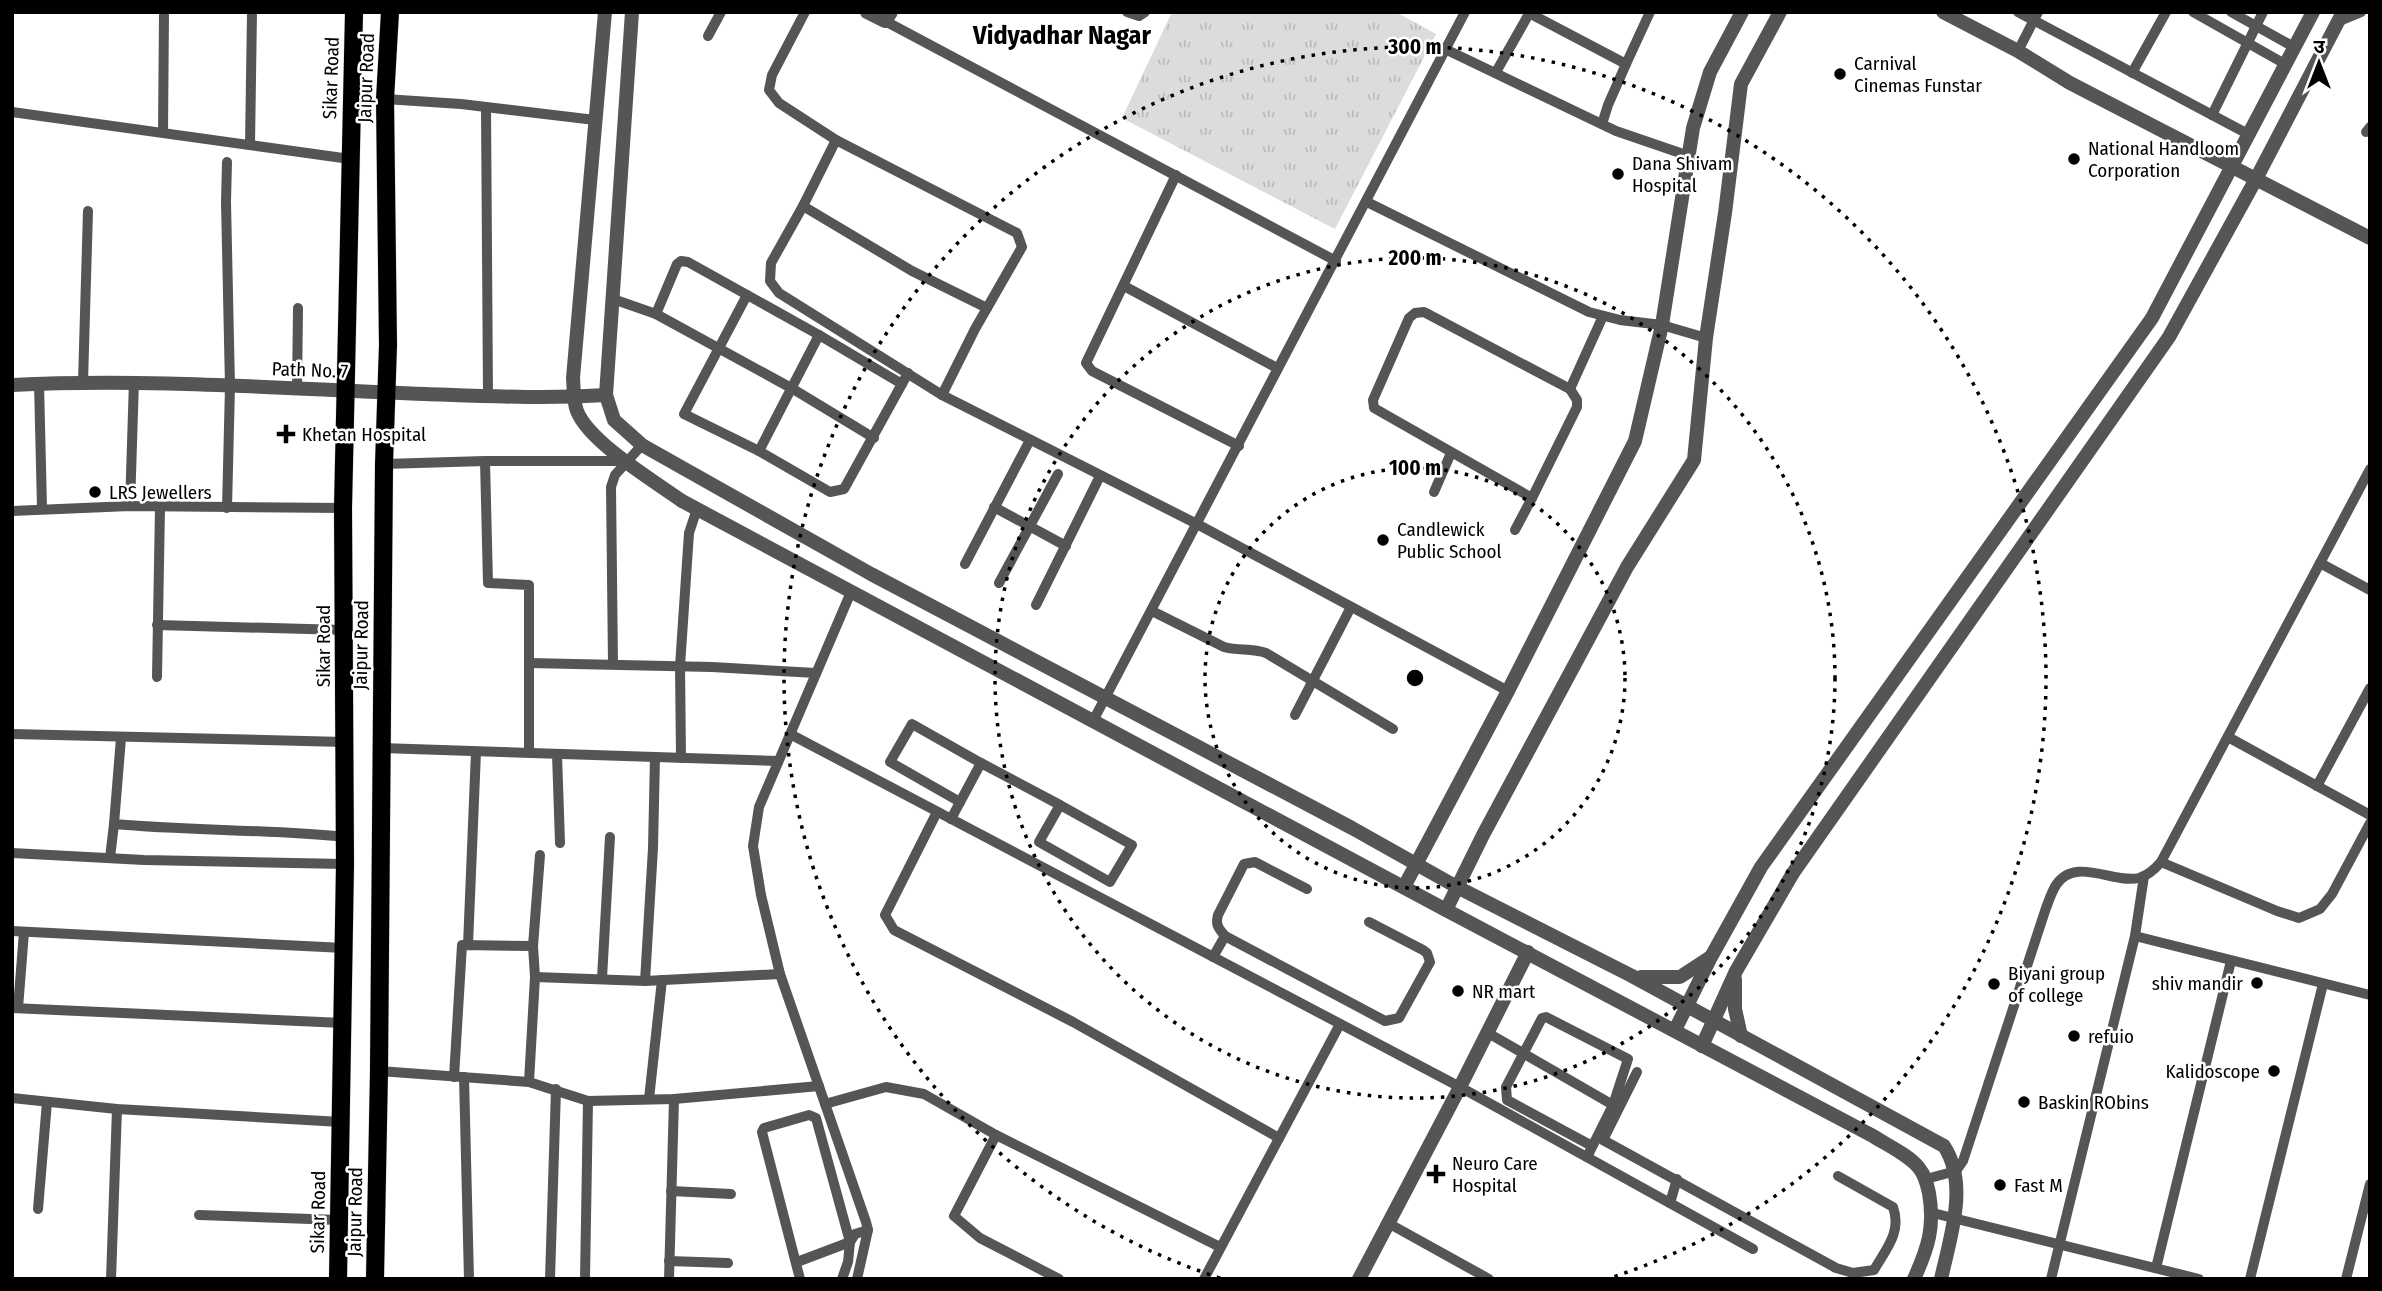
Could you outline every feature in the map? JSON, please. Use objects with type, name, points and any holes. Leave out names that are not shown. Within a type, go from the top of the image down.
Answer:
[{"type":"main road","name":"Sikar Road","points":[[338,1279],[345,863],[343,508],[354,12]]},
{"type":"main road","name":"Jaipur Road","points":[[374,1279],[379,1071],[384,464],[388,345],[385,99],[390,12]]},
{"type":"street","points":[[163,133],[164,12]]},
{"type":"street","points":[[250,145],[252,12]]},
{"type":"street","points":[[605,12],[573,378],[574,397],[584,425],[627,461],[696,509],[1873,1136],[1917,1165],[1926,1179],[1933,1213],[1931,1231],[1925,1255],[1914,1279]]},
{"type":"street","points":[[632,12],[606,395],[614,420],[642,444],[871,573],[1416,862],[1457,887],[1632,976],[1944,1146],[1952,1158],[1955,1171],[1954,1219],[1941,1279]]},
{"type":"street","points":[[708,36],[721,12]]},
{"type":"street","points":[[805,12],[772,75],[769,90],[779,103],[836,140],[1017,233],[1021,247],[942,395]]},
{"type":"street","points":[[867,12],[888,17],[1336,261]]},
{"type":"street","points":[[1127,12],[1139,16],[1144,12]]},
{"type":"street","points":[[1093,721],[1465,12]]},
{"type":"street","points":[[1602,124],[1650,12]]},
{"type":"street","points":[[1404,887],[1508,691],[1635,440],[1662,325],[1693,128],[1710,72],[1742,12]]},
{"type":"street","points":[[1446,910],[1627,567],[1694,460],[1706,338],[1741,84],[1780,12]]},
{"type":"street","points":[[1943,12],[2018,51],[2070,83],[2370,238]]},
{"type":"street","points":[[2018,12],[2036,16],[2132,74],[2248,134]]},
{"type":"street","points":[[2132,74],[2166,12]]},
{"type":"street","points":[[2193,12],[2285,64]]},
{"type":"street","points":[[2231,12],[2294,47]]},
{"type":"street","points":[[2212,115],[2263,12]]},
{"type":"street","points":[[1675,1030],[1685,1005],[1761,867],[2151,318],[2313,12]]},
{"type":"street","points":[[1702,1046],[1736,971],[1793,873],[2169,337],[2341,17],[2361,12]]},
{"type":"street","points":[[1496,72],[1530,13],[1626,64]]},
{"type":"street","points":[[2018,51],[2036,16]]},
{"type":"street","points":[[1446,49],[1616,131],[1689,156]]},
{"type":"street","points":[[385,99],[595,120]]},
{"type":"street","points":[[486,107],[488,396]]},
{"type":"street","points":[[12,112],[350,159]]},
{"type":"street","points":[[836,140],[771,263],[770,281],[779,293],[942,395],[1197,524],[1508,691]]},
{"type":"street","points":[[227,162],[230,386],[227,508]]},
{"type":"street","points":[[1176,175],[1086,363],[1093,371],[1239,446]]},
{"type":"street","points":[[1367,202],[1589,312],[1662,325],[1706,338]]},
{"type":"street","points":[[803,206],[912,271],[987,307]]},
{"type":"street","points":[[83,382],[88,211]]},
{"type":"street","points":[[656,314],[672,272],[681,261],[704,269],[902,384]]},
{"type":"street","points":[[1124,286],[1277,368]]},
{"type":"street","points":[[747,295],[684,414],[759,451],[830,492],[844,489],[908,373]]},
{"type":"street","points":[[613,299],[656,314],[793,389],[874,438]]},
{"type":"street","points":[[297,390],[298,309]]},
{"type":"street","points":[[1515,530],[1532,498],[1577,407],[1577,400],[1570,389],[1436,318],[1423,312],[1415,313],[1409,318],[1373,400],[1374,408],[1532,498]]},
{"type":"street","points":[[1570,389],[1603,316]]},
{"type":"street","points":[[759,451],[819,335]]},
{"type":"street","points":[[130,506],[134,381]]},
{"type":"street","name":"Path No. 7","points":[[12,385],[134,381],[386,393],[574,397],[606,395]]},
{"type":"street","points":[[39,383],[43,508]]},
{"type":"street","points":[[965,564],[1030,440]]},
{"type":"street","points":[[613,664],[611,487],[615,475],[642,444]]},
{"type":"street","points":[[1434,492],[1451,453]]},
{"type":"street","points":[[485,461],[488,583],[529,585],[528,753]]},
{"type":"street","points":[[384,464],[627,461]]},
{"type":"street","points":[[1926,1179],[1955,1171],[1971,1141],[2056,884],[2068,874],[2085,872],[2137,879],[2151,872],[2161,862],[2370,469]]},
{"type":"street","points":[[999,583],[1058,474]]},
{"type":"street","points":[[1036,604],[1100,476]]},
{"type":"street","points":[[2359,489],[2370,495]]},
{"type":"street","points":[[12,511],[130,506],[343,508]]},
{"type":"street","points":[[157,677],[160,507]]},
{"type":"street","points":[[994,507],[1066,546]]},
{"type":"street","points":[[681,758],[680,666],[689,533],[696,509]]},
{"type":"street","points":[[2320,563],[2370,590]]},
{"type":"street","points":[[851,592],[759,807],[753,846],[761,895],[780,974],[867,1230],[857,1279]]},
{"type":"street","points":[[1295,715],[1351,607]]},
{"type":"street","points":[[1152,611],[1224,647],[1234,650],[1254,649],[1266,653],[1393,729]]},
{"type":"street","points":[[158,625],[344,630]]},
{"type":"street","points":[[529,663],[680,666],[816,673]]},
{"type":"street","points":[[2317,786],[2370,688]]},
{"type":"street","points":[[960,802],[890,762],[912,724],[981,763],[1060,805],[1132,845],[1110,882],[1039,842],[1060,805]]},
{"type":"street","points":[[12,734],[345,742]]},
{"type":"street","points":[[790,734],[1591,1155]]},
{"type":"street","points":[[2228,737],[2370,815]]},
{"type":"street","points":[[110,858],[121,738]]},
{"type":"street","points":[[381,748],[778,761]]},
{"type":"street","points":[[468,945],[476,752]]},
{"type":"street","points":[[557,754],[560,843]]},
{"type":"street","points":[[645,981],[655,757]]},
{"type":"street","points":[[951,819],[981,763]]},
{"type":"street","points":[[937,812],[886,915],[894,930],[1073,1022],[1279,1138]]},
{"type":"street","points":[[2161,862],[2299,918],[2320,909],[2332,894],[2370,823]]},
{"type":"street","points":[[114,824],[171,830],[306,833],[344,837]]},
{"type":"street","points":[[602,978],[610,837]]},
{"type":"street","points":[[12,853],[345,863]]},
{"type":"street","points":[[529,1082],[535,977],[533,946],[540,855]]},
{"type":"street","points":[[1307,889],[1255,862],[1244,863],[1216,922],[1218,928],[1226,936],[1385,1021],[1393,1021],[1399,1018],[1430,962],[1423,950],[1369,922]]},
{"type":"street","points":[[2051,1279],[2136,936],[2144,876]]},
{"type":"street","points":[[12,931],[344,948]]},
{"type":"street","points":[[24,932],[15,1008],[343,1023]]},
{"type":"street","points":[[1213,957],[1226,936]]},
{"type":"street","points":[[2136,936],[2370,995]]},
{"type":"street","points":[[469,1279],[459,1077],[462,945],[533,946]]},
{"type":"street","points":[[1359,1279],[1528,953]]},
{"type":"street","points":[[1632,976],[1671,979],[1680,977],[1711,957]]},
{"type":"street","points":[[2156,1268],[2231,961]]},
{"type":"street","points":[[1736,971],[1734,996],[1741,1036]]},
{"type":"street","points":[[535,977],[645,981],[780,974]]},
{"type":"street","points":[[649,1100],[662,980]]},
{"type":"street","points":[[2250,1279],[2323,984]]},
{"type":"street","points":[[1591,1155],[1628,1063],[1625,1056],[1546,1017],[1542,1018],[1506,1087],[1507,1100],[1591,1155],[1670,1203],[1754,1250]]},
{"type":"street","points":[[1203,1279],[1340,1024]]},
{"type":"street","points":[[1488,1033],[1613,1105]]},
{"type":"street","points":[[379,1071],[529,1082],[588,1101],[674,1099],[819,1086]]},
{"type":"street","points":[[1591,1155],[1603,1140],[1637,1072]]},
{"type":"street","points":[[825,1104],[886,1087],[924,1094],[996,1135],[1220,1247]]},
{"type":"street","points":[[550,1279],[556,1089]]},
{"type":"street","points":[[12,1098],[117,1109],[341,1122]]},
{"type":"street","points":[[669,1279],[674,1099]]},
{"type":"street","points":[[585,1279],[588,1101]]},
{"type":"street","points":[[38,1209],[47,1102]]},
{"type":"street","points":[[111,1279],[117,1109]]},
{"type":"street","points":[[800,1279],[762,1136],[764,1128],[809,1115],[816,1118],[850,1242],[848,1262],[842,1279]]},
{"type":"street","points":[[996,1135],[954,1216],[980,1238],[1059,1279]]},
{"type":"street","points":[[1603,1140],[1836,1268],[1853,1273],[1874,1270],[1897,1229],[1893,1207],[1838,1176]]},
{"type":"street","points":[[1670,1203],[1677,1179]]},
{"type":"street","points":[[2346,1279],[2370,1184]]},
{"type":"street","points":[[671,1191],[731,1194]]},
{"type":"street","points":[[1933,1213],[2198,1279]]},
{"type":"street","points":[[199,1215],[339,1220]]},
{"type":"street","points":[[1388,1223],[1489,1279]]},
{"type":"street","points":[[797,1262],[850,1242],[855,1234],[867,1230]]},
{"type":"street","points":[[669,1261],[728,1263]]},
{"type":"green space","points":[[1172,12],[1396,12],[1436,34],[1335,229],[1122,118]]},
{"type":"place","name":"Carnival Cinemas Funstar","points":[[1840,74]]},
{"type":"place","name":"National Handloom Corporation","points":[[2074,159]]},
{"type":"place","name":"Dana Shivam Hospital","points":[[1618,174]]},
{"type":"place","name":"Khetan Hospital","points":[[286,434]]},
{"type":"place","name":"LRS Jewellers","points":[[95,492]]},
{"type":"place","name":"Candlewick Public School","points":[[1383,540]]},
{"type":"place","name":"shiv mandir","points":[[2257,983]]},
{"type":"place","name":"Biyani group of college","points":[[1994,984]]},
{"type":"place","name":"NR mart","points":[[1458,991]]},
{"type":"place","name":"refuio","points":[[2074,1036]]},
{"type":"place","name":"Kalidoscope","points":[[2274,1071]]},
{"type":"place","name":"Baskin RObins","points":[[2024,1102]]},
{"type":"place","name":"Neuro Care Hospital","points":[[1436,1174]]},
{"type":"place","name":"Fast M","points":[[2000,1185]]},
{"type":"district","name":"Vidyadhar Nagar","points":[[1062,35]]}]
